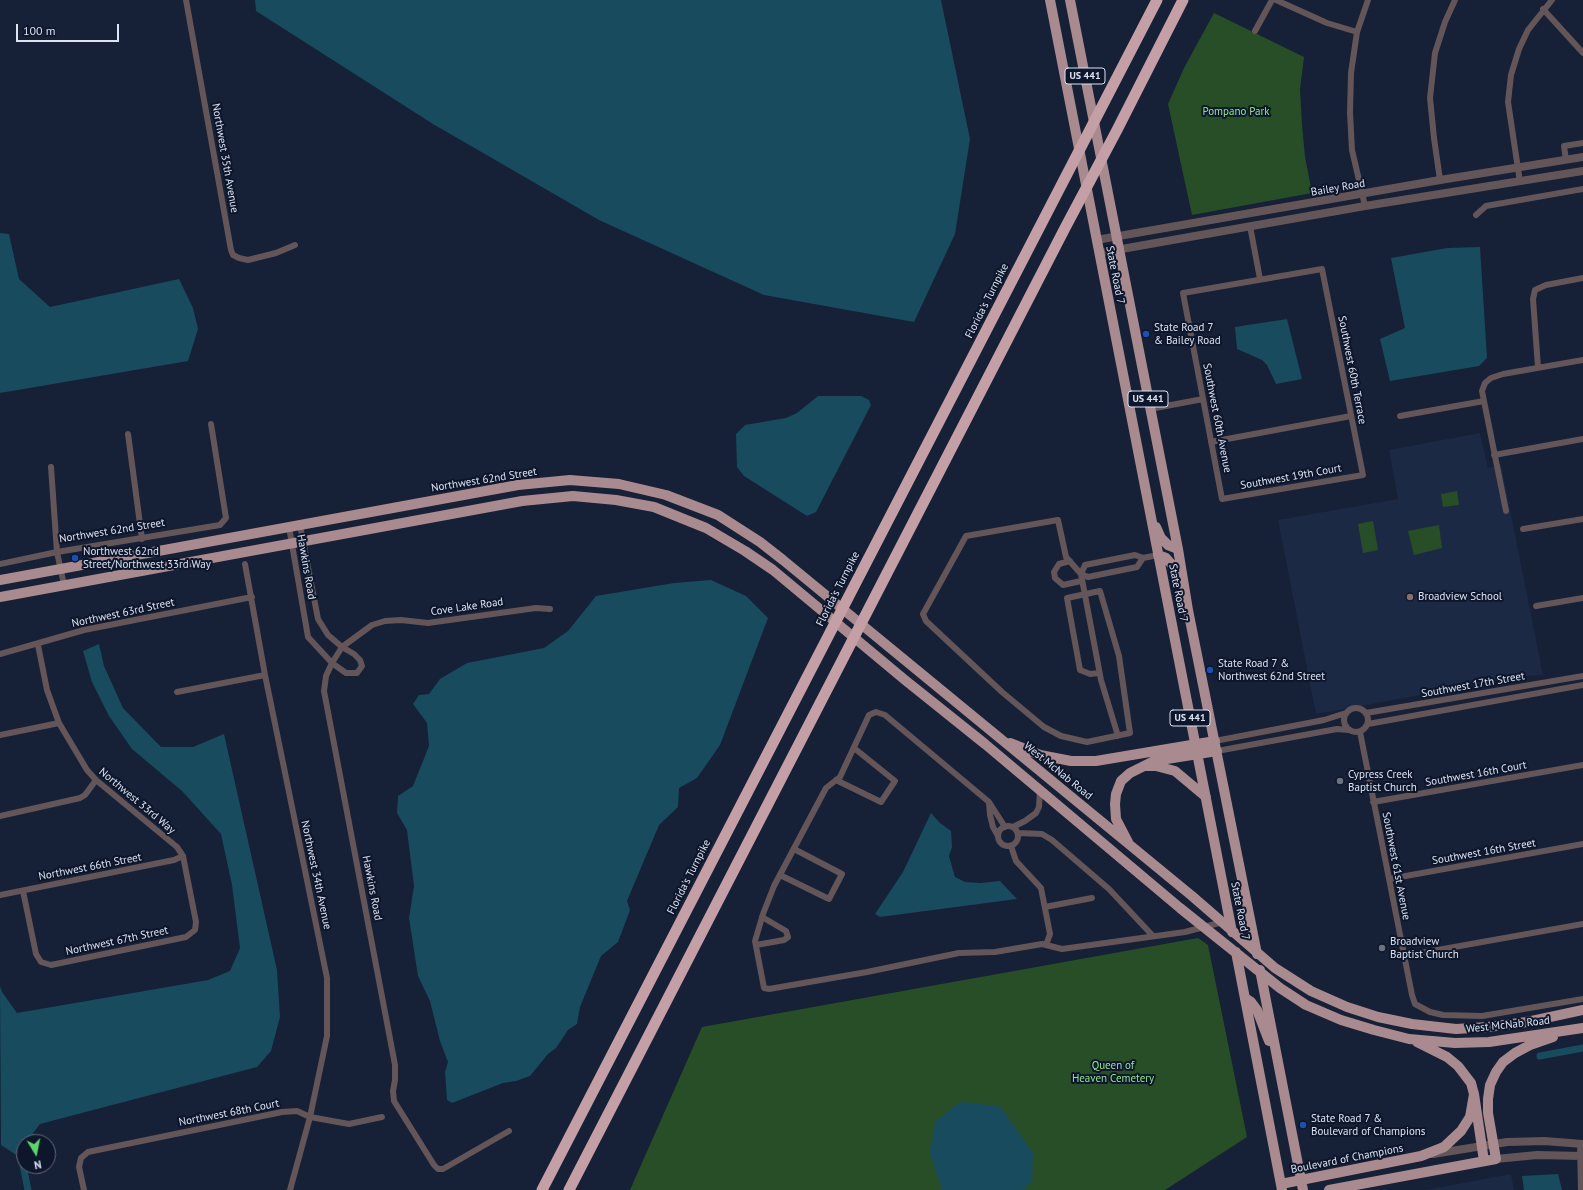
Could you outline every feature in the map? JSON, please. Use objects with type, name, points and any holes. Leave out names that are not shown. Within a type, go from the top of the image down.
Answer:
[{"type":"highway","name":"Florida's Turnpike","points":[[542,1190],[1157,0]]},
{"type":"highway","points":[[569,1190],[1183,0]]},
{"type":"main road","name":"State Road 7","points":[[1050,0],[1282,1187]]},
{"type":"main road","name":"State Road 7","points":[[1070,0],[1178,549],[1188,610],[1302,1185]]},
{"type":"main road","name":"Northwest 62nd Street","points":[[0,580],[300,526],[518,484],[570,480],[619,484],[666,495],[718,515],[760,542],[822,594],[878,638]]},
{"type":"main road","name":"West McNab Road","points":[[304,541],[522,500],[573,496],[616,500],[654,507],[706,528],[745,550],[773,570],[814,606],[1040,790],[1180,908],[1280,988],[1306,1005],[1341,1020],[1409,1039],[1455,1043],[1489,1042],[1578,1029]]},
{"type":"main road","points":[[1150,515],[1161,538],[1168,544],[1178,549]]},
{"type":"main road","points":[[0,597],[304,541]]},
{"type":"main road","points":[[1158,555],[1166,558],[1173,566],[1188,610]]},
{"type":"main road","name":"West McNab Road","points":[[878,638],[1192,896],[1275,968],[1311,991],[1347,1007],[1378,1017],[1412,1024],[1456,1029],[1527,1022],[1583,1010]]},
{"type":"main road","points":[[999,738],[1040,755],[1071,761],[1096,761],[1216,746]]},
{"type":"main road","points":[[1130,845],[1116,819],[1116,794],[1122,781],[1130,773],[1140,767],[1154,761],[1196,749]]},
{"type":"main road","points":[[1140,767],[1156,766],[1175,771],[1206,797]]},
{"type":"main road","points":[[1246,998],[1257,1010],[1279,1065]]},
{"type":"main road","points":[[1329,1190],[1496,1159],[1488,1114],[1488,1099],[1490,1085],[1496,1072],[1503,1062],[1515,1053],[1530,1045],[1578,1029]]},
{"type":"main road","points":[[1409,1039],[1442,1054],[1458,1066],[1471,1083],[1484,1161]]},
{"type":"main road","points":[[1421,1156],[1444,1147],[1461,1131],[1470,1116],[1474,1094]]},
{"type":"main road","name":"Boulevard of Champions","points":[[1282,1187],[1302,1185],[1421,1156]]},
{"type":"street","name":"Northwest 35th Avenue","points":[[186,0],[233,255],[248,260],[276,253],[295,245]]},
{"type":"street","points":[[1255,30],[1272,0]]},
{"type":"street","points":[[1276,0],[1327,23],[1357,32]]},
{"type":"street","points":[[1365,206],[1352,150],[1350,113],[1351,73],[1357,32],[1368,0]]},
{"type":"street","points":[[1440,180],[1430,98],[1435,53],[1445,22],[1455,0]]},
{"type":"street","points":[[1520,182],[1508,102],[1511,75],[1519,49],[1528,30],[1543,9],[1552,0]]},
{"type":"street","points":[[1543,9],[1583,53]]},
{"type":"street","points":[[1566,160],[1564,146],[1583,143]]},
{"type":"street","name":"Bailey Road","points":[[1096,240],[1440,180],[1583,157]]},
{"type":"street","name":"Bailey Road","points":[[1099,253],[1119,248],[1365,206],[1583,171]]},
{"type":"street","points":[[1476,215],[1486,206],[1583,189]]},
{"type":"street","points":[[1303,205],[1305,217]]},
{"type":"street","points":[[1250,226],[1260,280]]},
{"type":"street","name":"Southwest 60th Terrace","points":[[1260,280],[1322,269],[1363,475]]},
{"type":"street","points":[[1538,367],[1533,299],[1535,290],[1546,284],[1583,278]]},
{"type":"street","name":"Southwest 60th Avenue","points":[[1222,499],[1183,293],[1260,280]]},
{"type":"street","points":[[1506,511],[1482,391],[1485,383],[1491,378],[1538,367],[1583,360]]},
{"type":"street","points":[[1150,409],[1203,399]]},
{"type":"street","points":[[1400,416],[1484,401]]},
{"type":"street","points":[[1211,442],[1351,416]]},
{"type":"street","name":"Northwest 62nd Street","points":[[0,564],[57,552],[220,525],[226,518],[211,424]]},
{"type":"street","points":[[128,434],[142,539]]},
{"type":"street","points":[[1494,455],[1583,439]]},
{"type":"street","points":[[51,467],[57,552],[64,585]]},
{"type":"street","name":"Southwest 19th Court","points":[[1222,499],[1363,475]]},
{"type":"street","points":[[1523,529],[1583,519]]},
{"type":"street","points":[[1099,673],[1090,674],[1080,670],[1067,598],[1084,594],[1100,591],[1119,656],[1130,733],[1118,736],[1087,742],[1061,736],[1044,727],[996,686],[926,621],[923,614],[966,536],[1058,520],[1066,557],[1081,578],[1084,594],[1099,673],[1118,736]]},
{"type":"street","name":"Hawkins Road","points":[[289,528],[308,637],[332,663],[346,673],[357,673],[362,666],[360,660],[354,654],[342,647],[328,634],[318,619],[300,526]]},
{"type":"street","points":[[1081,578],[1085,565],[1135,555],[1143,558],[1158,555]]},
{"type":"street","points":[[1070,561],[1059,564],[1054,572],[1055,578],[1063,584],[1081,578],[1137,567],[1143,558]]},
{"type":"street","points":[[1096,563],[1099,574]]},
{"type":"street","name":"Northwest 34th Avenue","points":[[245,564],[265,675],[327,978],[327,1036],[310,1117],[290,1190]]},
{"type":"street","name":"Northwest 63rd Street","points":[[0,654],[38,645],[84,630],[252,597]]},
{"type":"street","points":[[1536,606],[1583,598]]},
{"type":"street","name":"Cove Lake Road","points":[[332,663],[342,647],[372,625],[385,621],[401,620],[428,623],[536,608],[550,609]]},
{"type":"street","name":"Northwest 33rd Way","points":[[38,645],[46,690],[60,723],[87,770],[96,780],[177,847],[183,856]]},
{"type":"street","name":"Hawkins Road","points":[[332,663],[326,676],[324,691],[395,1065],[393,1091],[394,1101],[438,1169],[443,1169],[509,1131]]},
{"type":"street","points":[[177,692],[265,675]]},
{"type":"street","name":"Southwest 17th Street","points":[[1366,713],[1583,676]]},
{"type":"street","points":[[1540,684],[1542,693]]},
{"type":"street","name":"Southwest 17th Street","points":[[1368,724],[1583,686]]},
{"type":"street","points":[[1355,708],[1363,710],[1368,716],[1368,724],[1360,732],[1336,729],[1270,742],[1216,746],[1272,731],[1324,720],[1346,713],[1355,708]]},
{"type":"street","points":[[1005,827],[989,802],[885,715],[876,712],[869,715],[840,777],[826,788],[774,886],[762,917],[755,941],[764,988],[769,989],[867,972],[959,953],[995,952],[1042,944],[1062,949],[1185,932],[1230,920]]},
{"type":"street","points":[[1346,713],[1344,724],[1349,730]]},
{"type":"street","points":[[0,735],[60,723]]},
{"type":"street","points":[[1270,742],[1272,731]]},
{"type":"street","name":"Southwest 61st Avenue","points":[[1360,732],[1404,956],[1415,1004],[1430,1012],[1443,1015],[1482,1016],[1583,999]]},
{"type":"street","points":[[836,780],[881,802],[896,781],[854,748]]},
{"type":"street","name":"Southwest 16th Court","points":[[1373,802],[1583,765]]},
{"type":"street","points":[[0,816],[73,801],[85,795],[96,780]]},
{"type":"street","points":[[998,836],[1000,830],[1005,827],[1013,827],[1036,813],[1039,806],[1040,790]]},
{"type":"street","points":[[989,802],[993,827],[1002,844],[1004,846],[1011,846],[1016,842],[1018,833]]},
{"type":"street","points":[[1013,827],[1018,833],[1042,834],[1052,840],[1109,889],[1153,936]]},
{"type":"street","name":"Southwest 16th Street","points":[[1389,879],[1583,844]]},
{"type":"street","points":[[1011,846],[1016,861],[1041,888],[1050,934],[1046,945]]},
{"type":"street","points":[[780,875],[829,899],[842,874],[794,849]]},
{"type":"street","name":"Northwest 66th Street","points":[[0,895],[174,860],[183,856]]},
{"type":"street","name":"Northwest 67th Street","points":[[23,891],[36,954],[40,962],[51,965],[186,937],[195,930],[196,922],[183,856]]},
{"type":"street","points":[[1045,906],[1092,898]]},
{"type":"street","points":[[756,945],[784,940],[788,937],[786,931],[762,917]]},
{"type":"street","points":[[1404,956],[1583,924]]},
{"type":"street","name":"Northwest 68th Court","points":[[84,1190],[79,1167],[81,1158],[88,1152],[282,1112],[297,1111],[310,1117],[349,1124],[382,1117]]},
{"type":"street","name":"Boulevard of Champions","points":[[1421,1156],[1507,1142],[1544,1141],[1582,1143]]},
{"type":"street","points":[[1580,1190],[1582,1143]]},
{"type":"street","points":[[1496,1159],[1537,1155],[1582,1156]]},
{"type":"shaded area","points":[[255,0],[941,0],[970,139],[955,234],[914,322],[764,295],[599,220],[433,124],[256,11]]},
{"type":"shaded area","points":[[0,233],[9,234],[19,279],[50,307],[179,279],[193,308],[198,329],[188,361],[0,393]]},
{"type":"shaded area","points":[[1480,247],[1487,358],[1479,366],[1390,381],[1380,339],[1405,328],[1391,258],[1447,248]]},
{"type":"shaded area","points":[[1287,319],[1302,379],[1276,384],[1267,365],[1262,360],[1237,349],[1235,327]]},
{"type":"shaded area","points":[[818,396],[861,396],[869,400],[871,405],[816,512],[807,516],[744,476],[737,467],[736,434],[745,425],[786,418],[797,413]]},
{"type":"shaded area","name":"Broadview School","points":[[1480,433],[1488,468],[1501,464],[1543,675],[1525,676],[1316,714],[1278,520],[1398,499],[1389,450]]},
{"type":"shaded area","points":[[711,580],[746,596],[768,618],[720,745],[697,778],[679,788],[678,807],[659,825],[627,901],[630,910],[618,942],[601,956],[580,1007],[577,1024],[568,1030],[556,1048],[548,1054],[530,1076],[516,1081],[503,1083],[452,1103],[447,1100],[445,1072],[448,1062],[440,1041],[430,1001],[418,976],[409,918],[414,886],[407,830],[397,813],[398,796],[413,786],[429,746],[427,723],[413,704],[419,695],[429,694],[440,679],[467,663],[544,648],[568,631],[596,596],[674,583]]},
{"type":"shaded area","points":[[99,644],[104,666],[123,708],[161,747],[193,747],[224,734],[277,970],[280,1017],[271,1051],[257,1067],[40,1124],[32,1134],[16,1134],[16,1155],[1,1145],[0,986],[2,992],[17,1013],[208,980],[230,971],[240,948],[232,885],[221,834],[182,791],[132,749],[109,716],[92,682],[83,651]]},
{"type":"shaded area","points":[[931,813],[940,823],[951,831],[952,847],[949,856],[955,877],[965,882],[980,883],[1000,881],[1017,899],[880,917],[875,914],[903,872]]},
{"type":"shaded area","points":[[960,1102],[1000,1106],[1033,1153],[1032,1182],[1023,1190],[943,1190],[930,1153],[935,1122]]},
{"type":"shaded area","points":[[1511,1174],[1514,1190],[1425,1190]]},
{"type":"shaded area","points":[[1558,1174],[1562,1190],[1524,1190],[1522,1176]]},
{"type":"green space","name":"Pompano Park","points":[[1214,13],[1304,57],[1300,89],[1302,125],[1305,157],[1312,193],[1192,215],[1168,104],[1184,68]]},
{"type":"green space","points":[[1457,491],[1459,505],[1443,507],[1441,494]]},
{"type":"green space","points":[[1373,521],[1378,550],[1363,553],[1358,524]]},
{"type":"green space","points":[[1439,525],[1442,548],[1414,555],[1408,531]]},
{"type":"green space","name":"Queen of Heaven Cemetery","points":[[1198,938],[1208,945],[1247,1137],[1165,1190],[630,1190],[702,1027]]},
{"type":"waterway","points":[[1540,1056],[1583,1048]]},
{"type":"waterway","points":[[25,1174],[28,1190]]},
{"type":"place","name":"State Road 7 & Bailey Road","points":[[1146,334]]},
{"type":"place","name":"Northwest 62nd Street/Northwest 33rd Way","points":[[75,558]]},
{"type":"place","name":"Broadview School","points":[[1410,597]]},
{"type":"place","name":"State Road 7 & Northwest 62nd Street","points":[[1210,670]]},
{"type":"place","name":"Cypress Creek Baptist Church","points":[[1340,781]]},
{"type":"place","name":"Broadview Baptist Church","points":[[1382,948]]},
{"type":"place","name":"State Road 7 & Boulevard of Champions","points":[[1303,1125]]}]
